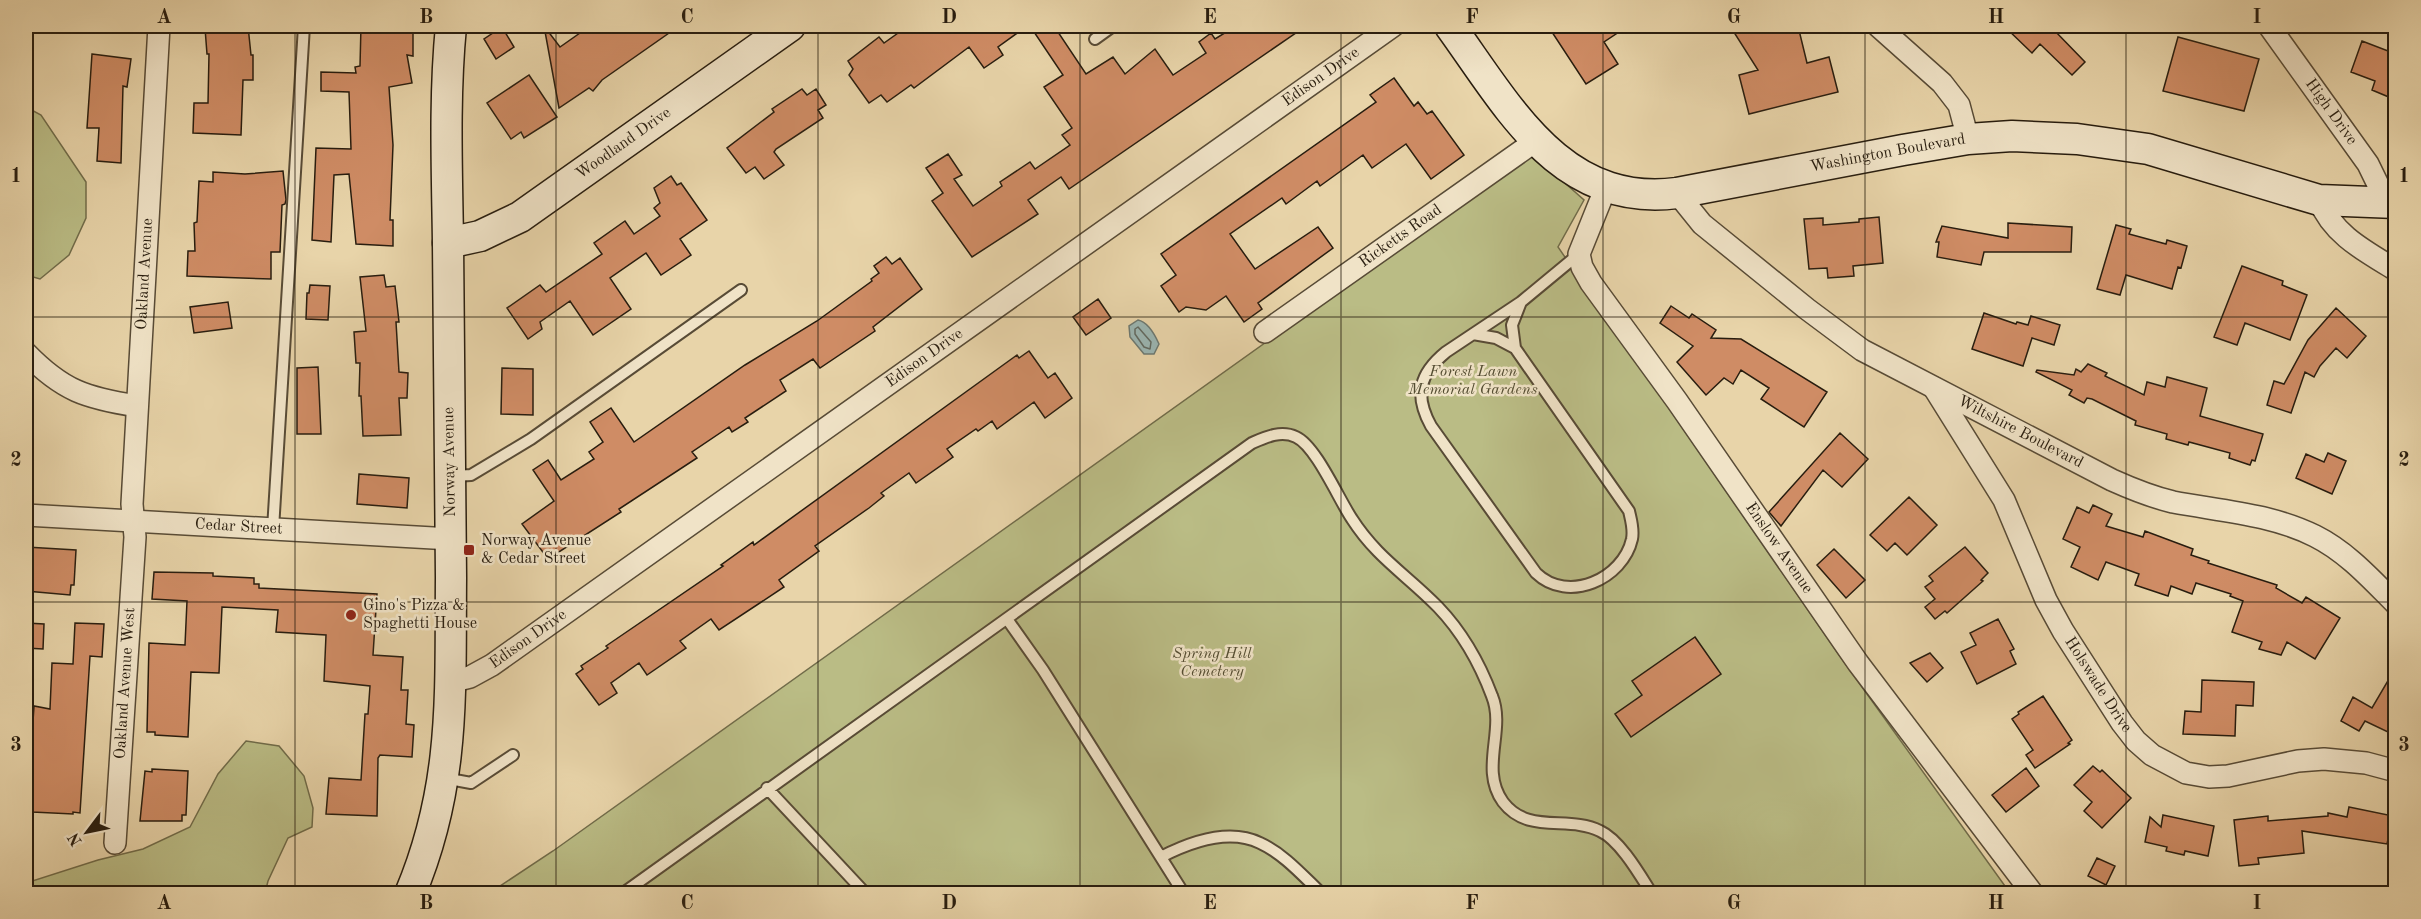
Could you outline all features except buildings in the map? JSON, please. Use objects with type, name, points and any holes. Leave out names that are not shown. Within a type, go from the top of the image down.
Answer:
[{"type":"street","name":"Oakland Avenue","points":[[134,522],[132,504],[159,26]]},
{"type":"street","name":"Norway Avenue","points":[[410,894],[434,828],[444,778],[450,723],[451,539],[446,106],[451,26]]},
{"type":"street","name":"Woodland Drive","points":[[448,243],[480,236],[520,217],[790,26]]},
{"type":"street","name":"Edison Drive","points":[[450,682],[470,677],[492,665],[1393,26]]},
{"type":"street","name":"Washington Boulevard","points":[[1450,26],[1537,140],[1569,168],[1606,187],[1641,195],[1677,193],[1968,139],[2012,136],[2139,147],[2176,155],[2319,200],[2391,203]]},
{"type":"street","points":[[1878,26],[1942,82],[1959,105],[1968,139]]},
{"type":"street","name":"High Drive","points":[[2268,26],[2368,164],[2391,203]]},
{"type":"street","name":"Ricketts Road","points":[[1265,332],[1537,140]]},
{"type":"street","points":[[1579,254],[1606,187]]},
{"type":"street","name":"Wiltshire Boulevard","points":[[1677,193],[1702,224],[1841,335],[1883,362],[2112,480],[2142,493],[2170,501],[2254,515],[2286,524],[2315,536],[2341,553],[2396,604]]},
{"type":"street","points":[[2319,200],[2334,228],[2350,242],[2396,270]]},
{"type":"street","name":"Enslow Avenue","points":[[1579,254],[1582,267],[1591,283],[1677,401],[1858,663],[2033,894]]},
{"type":"street","points":[[26,353],[61,385],[106,402],[137,406]]},
{"type":"street","name":"Holswade Drive","points":[[1933,388],[2004,500],[2046,600],[2063,631],[2122,723],[2136,741],[2152,755],[2186,773],[2209,777],[2298,761],[2324,759],[2366,763],[2396,771]]},
{"type":"street","name":"Cedar Street","points":[[26,516],[451,539]]},
{"type":"street","name":"Oakland Avenue West","points":[[115,843],[134,522]]},
{"type":"lane","points":[[273,529],[304,26]]},
{"type":"lane","points":[[1095,39],[1113,26]]},
{"type":"lane","points":[[1473,334],[1496,338],[1515,348],[1629,511],[1633,536],[1624,558],[1606,574],[1583,586],[1575,588],[1556,586],[1545,582],[1536,573],[1425,414],[1421,392],[1428,369],[1446,352],[1473,334],[1521,302],[1579,254]]},
{"type":"lane","points":[[450,476],[471,475],[531,439],[741,290]]},
{"type":"lane","points":[[1515,348],[1512,325],[1521,302]]},
{"type":"lane","points":[[622,894],[637,889],[767,788],[1252,443],[1267,436],[1280,434],[1296,437],[1310,450],[1351,518],[1371,546],[1438,607],[1460,636],[1486,679],[1494,699],[1497,715],[1492,773],[1496,789],[1503,802],[1514,813],[1527,820],[1542,824],[1583,826],[1600,831],[1619,848],[1652,894]]},
{"type":"lane","points":[[1007,619],[1056,690],[1184,894]]},
{"type":"lane","points":[[444,778],[471,783],[513,755]]},
{"type":"lane","points":[[767,788],[866,894]]},
{"type":"lane","points":[[1161,857],[1193,843],[1215,838],[1248,838],[1276,852],[1322,894]]},
{"type":"green space","points":[[26,107],[41,115],[86,182],[86,218],[69,255],[40,279],[26,275]]},
{"type":"green space","name":"Spring Hill Cemetery","points":[[1531,153],[1584,200],[1558,247],[1839,655],[2010,893],[488,894],[553,851]]},
{"type":"green space","points":[[246,741],[279,746],[304,776],[313,808],[312,827],[288,838],[268,881],[265,893],[26,893],[26,883],[98,860],[143,849],[190,827],[218,774]]},
{"type":"water","points":[[1138,320],[1148,326],[1159,344],[1154,354],[1144,354],[1130,337],[1129,326]]},
{"type":"place","name":"Norway Avenue & Cedar Street","points":[[469,550]]},
{"type":"place","name":"Gino's Pizza & Spaghetti House","points":[[351,615]]},
{"type":"park label","name":"Forest Lawn Memorial Gardens","points":[[1473,381]]}]
